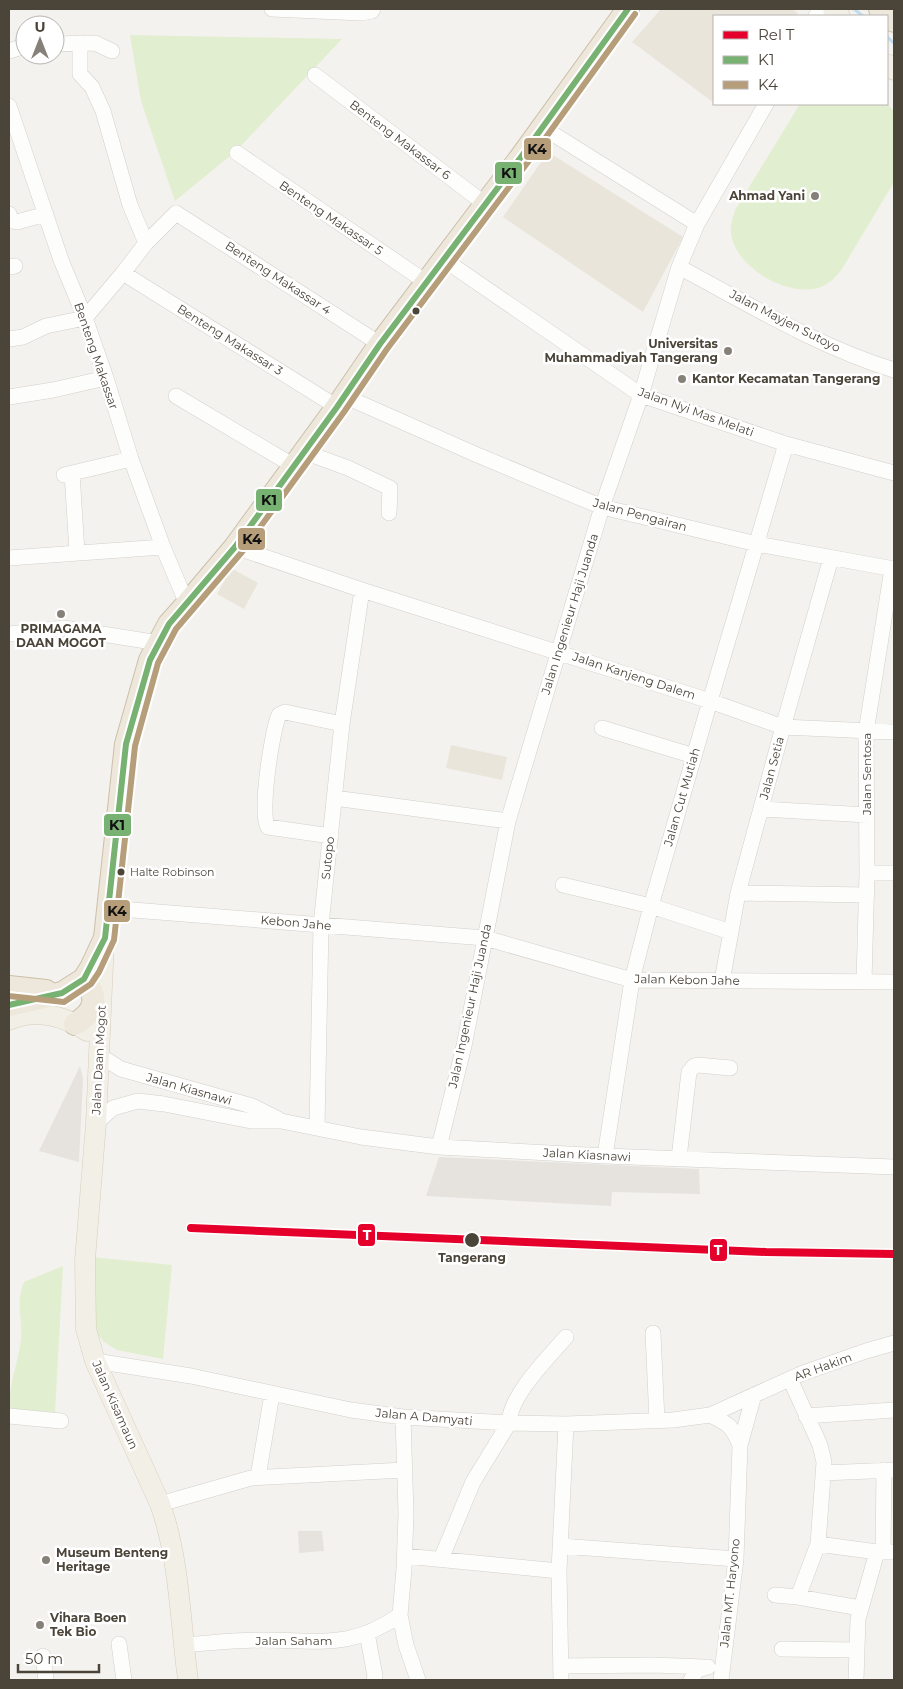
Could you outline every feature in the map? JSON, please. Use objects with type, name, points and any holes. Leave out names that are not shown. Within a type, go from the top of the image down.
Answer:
[{"type":"highway","name":"Jalan Daan Mogot","points":[[9,1005],[62,993],[84,979],[105,938],[126,744],[150,660],[169,624],[236,547],[380,344],[628,9]]},
{"type":"highway","points":[[75,1024],[84,1019],[92,1006],[94,995],[84,979]]},
{"type":"highway","points":[[9,987],[62,993]]},
{"type":"main road","name":"Jalan Daan Mogot","points":[[96,1123],[105,938]]},
{"type":"main road","points":[[9,1020],[32,1014],[54,1016],[87,1031],[99,1049]]},
{"type":"main road","name":"Jalan Kisamaun","points":[[96,1123],[85,1260],[86,1329],[95,1361],[160,1504],[171,1538],[188,1680]]},
{"type":"street","points":[[272,9],[360,13],[372,11],[373,9]]},
{"type":"street","points":[[9,339],[23,336],[46,326],[84,318],[123,274],[146,243],[130,205],[103,111],[92,87],[80,74],[80,43]]},
{"type":"street","points":[[65,44],[95,43],[112,51]]},
{"type":"street","name":"Benteng Makassar 6","points":[[316,75],[485,204]]},
{"type":"street","name":"Jalan Ingenieur Haji Juanda","points":[[439,1147],[464,1046],[508,821],[602,507],[641,395],[679,267],[697,224],[765,105]]},
{"type":"street","name":"Benteng Makassar","points":[[9,106],[61,260],[106,378],[130,459],[187,604]]},
{"type":"street","points":[[542,127],[697,224]]},
{"type":"street","name":"Benteng Makassar 5","points":[[237,153],[426,282]]},
{"type":"street","name":"Benteng Makassar 4","points":[[146,243],[176,213],[380,344]]},
{"type":"street","points":[[9,214],[12,221],[17,222],[46,214]]},
{"type":"street","name":"Jalan Nyi Mas Melati","points":[[443,259],[641,395],[786,444],[894,472]]},
{"type":"street","name":"Jalan Mayjen Sutoyo","points":[[679,267],[837,348],[894,370]]},
{"type":"street","name":"Benteng Makassar 3","points":[[123,274],[340,402]]},
{"type":"street","points":[[9,396],[53,390],[106,378]]},
{"type":"street","points":[[176,396],[299,459],[348,468],[390,488],[389,513]]},
{"type":"street","name":"Jalan Pengairan","points":[[340,402],[475,454],[602,507],[757,544],[893,569]]},
{"type":"street","name":"Jalan Cut Mutiah","points":[[605,1156],[632,980],[694,756],[786,444]]},
{"type":"street","points":[[77,552],[68,474],[130,459]]},
{"type":"street","points":[[9,558],[163,547]]},
{"type":"street","name":"Jalan Kanjeng Dalem","points":[[236,547],[362,590],[710,701],[783,727],[894,732]]},
{"type":"street","name":"Jalan Setia","points":[[722,981],[738,893],[831,558]]},
{"type":"street","name":"Jalan Sentosa","points":[[864,981],[867,896],[866,732],[893,569]]},
{"type":"street","name":"Sutopo","points":[[316,1128],[321,925],[342,724],[362,590]]},
{"type":"street","points":[[9,634],[64,628],[158,643]]},
{"type":"street","points":[[331,836],[268,827],[264,821],[266,786],[279,715],[285,712],[342,724]]},
{"type":"street","points":[[602,728],[694,756]]},
{"type":"street","points":[[334,798],[508,821]]},
{"type":"street","points":[[761,810],[867,815]]},
{"type":"street","points":[[867,873],[894,872]]},
{"type":"street","points":[[563,885],[651,906],[731,932]]},
{"type":"street","points":[[738,893],[867,896]]},
{"type":"street","name":"Kebon Jahe","points":[[108,908],[484,938]]},
{"type":"street","name":"Jalan Kebon Jahe","points":[[484,938],[632,980],[894,982]]},
{"type":"street","name":"Jalan Kiasnawi","points":[[99,1049],[121,1069],[252,1106],[281,1121]]},
{"type":"street","points":[[679,1158],[689,1072],[694,1066],[698,1065],[730,1068]]},
{"type":"street","name":"Jalan Kiasnawi","points":[[96,1123],[112,1108],[138,1101],[164,1104],[252,1121],[281,1121],[361,1137],[439,1147],[605,1156],[894,1167]]},
{"type":"street","points":[[653,1333],[657,1421]]},
{"type":"street","points":[[441,1559],[473,1482],[509,1423],[510,1413],[516,1400],[566,1337]]},
{"type":"street","name":"AR Hakim","points":[[754,1395],[790,1379],[866,1351],[894,1343]]},
{"type":"street","name":"Jalan A Damyati","points":[[95,1361],[191,1376],[351,1410],[403,1418],[566,1424],[657,1421],[710,1415],[754,1395]]},
{"type":"street","points":[[790,1379],[822,1451],[823,1473],[818,1544],[798,1597]]},
{"type":"street","points":[[258,1477],[272,1394]]},
{"type":"street","name":"Jalan MT. Haryono","points":[[721,1674],[736,1559],[740,1445],[754,1395]]},
{"type":"street","points":[[806,1416],[894,1410]]},
{"type":"street","points":[[710,1415],[722,1420],[733,1428],[740,1445]]},
{"type":"street","points":[[9,1416],[61,1421]]},
{"type":"street","points":[[403,1418],[406,1514],[400,1615],[406,1645],[418,1680]]},
{"type":"street","points":[[566,1424],[560,1571],[561,1673],[654,1665],[704,1667],[721,1674]]},
{"type":"street","points":[[160,1504],[240,1480],[258,1477],[404,1470]]},
{"type":"street","points":[[823,1473],[889,1470],[885,1552],[860,1608],[856,1630],[856,1680]]},
{"type":"street","points":[[818,1544],[885,1552]]},
{"type":"street","points":[[562,1546],[736,1559]]},
{"type":"street","points":[[405,1556],[560,1571]]},
{"type":"street","points":[[775,1595],[798,1597],[860,1608]]},
{"type":"street","name":"Jalan Saham","points":[[183,1645],[263,1640],[328,1642],[367,1634],[400,1615]]},
{"type":"street","points":[[367,1634],[375,1676],[374,1680]]},
{"type":"street","points":[[119,1644],[124,1680]]},
{"type":"street","points":[[782,1648],[857,1650]]},
{"type":"street","points":[[43,1656],[46,1680]]},
{"type":"street","points":[[691,1680],[698,1670],[704,1667]]},
{"type":"shaded area","points":[[661,9],[792,9],[798,13],[797,15],[713,15],[713,102],[632,42]]},
{"type":"shaded area","points":[[548,152],[683,237],[643,312],[503,217]]},
{"type":"shaded area","points":[[231,568],[258,583],[244,609],[217,594]]},
{"type":"shaded area","points":[[451,745],[507,757],[502,780],[446,768]]},
{"type":"shaded area","points":[[80,1066],[83,1078],[79,1162],[39,1151]]},
{"type":"shaded area","points":[[439,1157],[699,1169],[700,1194],[612,1192],[611,1206],[426,1196]]},
{"type":"shaded area","points":[[298,1531],[322,1531],[324,1551],[299,1553]]},
{"type":"green space","points":[[130,35],[342,39],[236,151],[175,201],[141,101]]},
{"type":"green space","name":"Ahmad Yani","points":[[799,105],[888,105],[894,111],[894,182],[840,272],[825,285],[805,290],[791,288],[777,284],[752,268],[742,257],[731,233],[735,210]]},
{"type":"green space","points":[[91,1257],[172,1265],[163,1359],[117,1350],[104,1342],[95,1331]]},
{"type":"green space","points":[[63,1266],[55,1412],[9,1409],[10,1391],[20,1349],[20,1297],[24,1282]]},
{"type":"waterway","points":[[854,9],[862,15]]},
{"type":"waterway","points":[[888,38],[894,43]]},
{"type":"rail line","name":"T","points":[[191,1228],[766,1252],[894,1254]]},
{"type":"transit line","name":"K1","points":[[9,1005],[62,993],[84,979],[105,938],[126,744],[150,660],[169,624],[235,547],[337,407],[380,344],[521,157],[628,9]]},
{"type":"transit line","name":"K4","points":[[9,996],[64,1002],[91,984],[99,972],[114,940],[135,746],[158,663],[176,629],[242,552],[344,412],[387,349],[528,162],[635,14]]},
{"type":"place","name":"Ahmad Yani","points":[[815,196]]},
{"type":"place","name":"Universitas Muhammadiyah Tangerang","points":[[728,351]]},
{"type":"place","name":"Kantor Kecamatan Tangerang","points":[[682,379]]},
{"type":"place","name":"PRIMAGAMA DAAN MOGOT","points":[[61,614]]},
{"type":"place","name":"Halte Robinson","points":[[121,872]]},
{"type":"place","name":"Tangerang","points":[[472,1240]]},
{"type":"place","name":"Museum Benteng Heritage","points":[[46,1560]]},
{"type":"place","name":"Vihara Boen Tek Bio","points":[[40,1625]]}]
